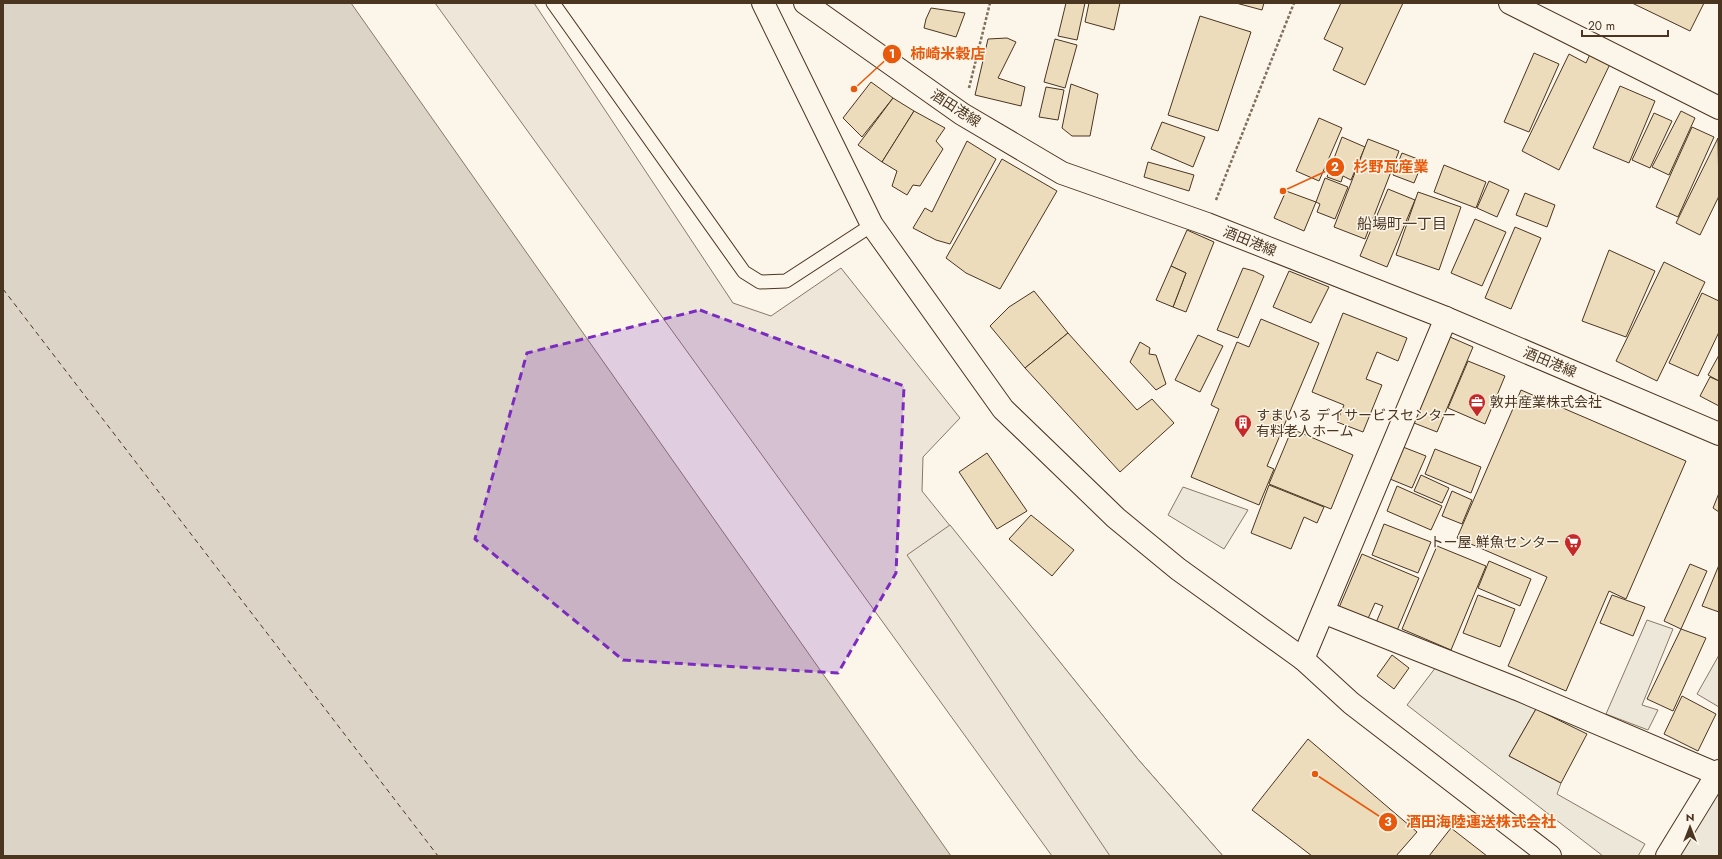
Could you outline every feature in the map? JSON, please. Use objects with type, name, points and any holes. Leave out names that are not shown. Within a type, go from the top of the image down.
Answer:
[{"type":"street","points":[[763,3],[872,225],[1003,409],[1116,518],[1178,569],[1303,659],[1352,703],[1550,856]]},
{"type":"street","name":"酒田港線","points":[[805,3],[962,114],[1062,173],[1207,224],[1446,318],[1719,434]]},
{"type":"street","points":[[1510,3],[1719,108]]},
{"type":"street","points":[[1303,659],[1446,318]]},
{"type":"street","points":[[1323,612],[1517,689],[1718,772],[1667,856]]},
{"type":"lane","points":[[553,3],[744,272],[760,282],[786,281],[872,225]]},
{"type":"path","points":[[962,114],[990,3]]},
{"type":"path","points":[[1207,224],[1294,3]]},
{"type":"highlighted area","points":[[700,310],[904,386],[896,573],[838,673],[623,660],[475,539],[527,353]]},
{"type":"shaded area","points":[[3,3],[351,3],[951,856],[3,856]]},
{"type":"shaded area","points":[[435,3],[534,3],[733,303],[771,316],[841,268],[960,418],[923,457],[922,491],[1137,758],[1223,856],[1052,856]]},
{"type":"shaded area","points":[[1183,487],[1248,510],[1224,549],[1168,515]]},
{"type":"shaded area","points":[[950,525],[1137,758],[1223,856],[1110,856],[907,555]]},
{"type":"shaded area","points":[[1647,620],[1673,629],[1642,705],[1658,710],[1648,730],[1606,714]]},
{"type":"shaded area","points":[[1719,655],[1719,707],[1697,694]]},
{"type":"shaded area","points":[[1436,667],[1536,709],[1509,756],[1561,783],[1557,794],[1645,844],[1638,856],[1603,856],[1407,705]]},
{"type":"shaded area","points":[[1719,789],[1719,856],[1676,856]]},
{"type":"building","points":[[1066,3],[1085,3],[1077,40],[1058,36]]},
{"type":"building","points":[[1089,3],[1120,3],[1114,30],[1085,22]]},
{"type":"building","points":[[1236,3],[1264,3],[1262,10]]},
{"type":"building","points":[[1341,3],[1403,3],[1365,85],[1333,70],[1343,48],[1324,39]]},
{"type":"building","points":[[1632,3],[1704,3],[1690,31]]},
{"type":"building","points":[[931,8],[965,13],[956,37],[924,28]]},
{"type":"building","points":[[1200,16],[1251,32],[1218,131],[1168,115]]},
{"type":"building","points":[[1007,38],[1016,42],[998,78],[1025,87],[1021,106],[975,95],[988,39]]},
{"type":"building","points":[[1055,39],[1077,45],[1065,88],[1044,82]]},
{"type":"building","points":[[1591,52],[1611,62],[1559,170],[1522,151],[1569,54],[1586,63]]},
{"type":"building","points":[[1534,53],[1559,64],[1529,132],[1504,122]]},
{"type":"building","points":[[871,82],[893,98],[862,137],[843,118]]},
{"type":"building","points":[[1071,84],[1098,94],[1090,136],[1072,136],[1062,128]]},
{"type":"building","points":[[1620,86],[1655,101],[1629,163],[1593,148]]},
{"type":"building","points":[[1046,87],[1064,90],[1058,120],[1039,117]]},
{"type":"building","points":[[893,98],[914,111],[882,162],[858,145]]},
{"type":"building","points":[[914,111],[945,128],[936,141],[943,149],[920,186],[913,185],[907,195],[892,186],[897,171],[882,162]]},
{"type":"building","points":[[1681,111],[1695,118],[1669,175],[1652,167]]},
{"type":"building","points":[[1654,113],[1672,121],[1650,168],[1632,160]]},
{"type":"building","points":[[1319,118],[1342,128],[1319,181],[1296,171]]},
{"type":"building","points":[[1162,122],[1205,137],[1193,167],[1151,149]]},
{"type":"building","points":[[1692,127],[1714,137],[1678,217],[1656,207]]},
{"type":"building","points":[[1342,137],[1365,147],[1351,180],[1343,176],[1341,182],[1327,177]]},
{"type":"building","points":[[1718,138],[1719,196],[1700,235],[1676,223]]},
{"type":"building","points":[[1368,139],[1399,151],[1365,239],[1334,227]]},
{"type":"building","points":[[967,141],[996,159],[950,244],[936,240],[913,228],[925,208],[932,212]]},
{"type":"building","points":[[1402,153],[1423,161],[1414,183],[1393,175]]},
{"type":"building","points":[[1002,159],[1057,191],[1000,289],[966,273],[946,258]]},
{"type":"building","points":[[1148,162],[1194,175],[1189,191],[1144,177]]},
{"type":"building","points":[[1444,165],[1486,182],[1476,208],[1434,192]]},
{"type":"building","points":[[1325,178],[1348,187],[1335,219],[1317,212],[1320,204],[1316,202]]},
{"type":"building","points":[[1489,181],[1509,190],[1497,217],[1477,208]]},
{"type":"building","points":[[1388,189],[1415,200],[1387,267],[1360,256]]},
{"type":"building","points":[[1286,191],[1316,202],[1304,231],[1274,218]]},
{"type":"building","points":[[1418,192],[1461,207],[1439,270],[1396,255]]},
{"type":"building","points":[[1525,193],[1555,205],[1547,227],[1516,215]]},
{"type":"building","points":[[1475,219],[1506,232],[1482,286],[1451,273]]},
{"type":"building","points":[[1515,227],[1541,238],[1511,309],[1485,298]]},
{"type":"building","points":[[1187,230],[1214,242],[1186,312],[1173,307],[1186,273],[1171,266]]},
{"type":"building","points":[[1609,250],[1655,271],[1626,337],[1582,321]]},
{"type":"building","points":[[1664,262],[1705,282],[1657,381],[1616,361]]},
{"type":"building","points":[[1171,266],[1186,273],[1173,307],[1156,300]]},
{"type":"building","points":[[1243,268],[1264,276],[1238,338],[1217,330]]},
{"type":"building","points":[[1289,271],[1329,287],[1311,323],[1273,307]]},
{"type":"building","points":[[1034,291],[1068,333],[1025,368],[990,326],[1009,307]]},
{"type":"building","points":[[1702,293],[1719,301],[1719,332],[1698,376],[1669,363]]},
{"type":"building","points":[[1343,313],[1407,338],[1398,361],[1377,352],[1366,379],[1382,385],[1363,432],[1337,422],[1344,405],[1312,392]]},
{"type":"building","name":"すまいる デイサービスセンター 有料老人ホーム","points":[[1261,319],[1319,343],[1267,466],[1274,469],[1259,505],[1191,477],[1219,409],[1211,405],[1237,342],[1249,347]]},
{"type":"building","points":[[1068,333],[1137,410],[1152,399],[1174,423],[1120,472],[1025,368]]},
{"type":"building","points":[[1198,335],[1223,346],[1200,392],[1175,380]]},
{"type":"building","points":[[1450,337],[1473,347],[1437,432],[1414,423]]},
{"type":"building","points":[[1140,342],[1150,348],[1149,354],[1156,355],[1166,384],[1156,390],[1130,362]]},
{"type":"building","points":[[1719,355],[1719,381],[1708,375]]},
{"type":"building","points":[[1468,361],[1505,376],[1485,424],[1448,408]]},
{"type":"building","points":[[1710,377],[1719,381],[1719,406],[1700,396]]},
{"type":"building","name":"トー屋 鮮魚センター","points":[[1521,390],[1686,461],[1626,599],[1609,591],[1566,691],[1508,666],[1547,577],[1457,538]]},
{"type":"building","points":[[1292,429],[1353,455],[1331,509],[1269,484]]},
{"type":"building","points":[[1403,447],[1426,456],[1412,488],[1390,479]]},
{"type":"building","points":[[1435,449],[1481,467],[1471,493],[1425,474]]},
{"type":"building","points":[[987,453],[1027,511],[997,529],[959,472]]},
{"type":"building","points":[[1421,475],[1449,488],[1442,503],[1414,491]]},
{"type":"building","points":[[1269,485],[1324,507],[1317,523],[1304,517],[1291,549],[1251,533]]},
{"type":"building","points":[[1397,486],[1442,506],[1431,530],[1387,511]]},
{"type":"building","points":[[1452,491],[1472,500],[1462,524],[1442,516]]},
{"type":"building","points":[[1719,493],[1719,512],[1713,508]]},
{"type":"building","points":[[1031,515],[1074,550],[1052,576],[1009,539]]},
{"type":"building","points":[[1384,524],[1431,542],[1418,573],[1372,555]]},
{"type":"building","points":[[1437,546],[1486,566],[1451,650],[1402,629]]},
{"type":"building","points":[[1362,554],[1419,578],[1396,633],[1375,625],[1383,606],[1375,603],[1366,623],[1338,610]]},
{"type":"building","points":[[1489,561],[1531,579],[1520,606],[1478,588]]},
{"type":"building","points":[[1690,564],[1707,571],[1681,629],[1664,621]]},
{"type":"building","points":[[1719,565],[1719,612],[1702,606]]},
{"type":"building","points":[[1478,595],[1515,609],[1500,647],[1463,633]]},
{"type":"building","points":[[1612,595],[1645,607],[1633,636],[1600,623]]},
{"type":"building","points":[[1681,629],[1706,638],[1673,711],[1647,699]]},
{"type":"building","points":[[1392,655],[1409,668],[1394,689],[1377,676]]},
{"type":"building","points":[[1682,696],[1716,714],[1698,751],[1664,734]]},
{"type":"building","points":[[1536,709],[1587,734],[1561,783],[1509,756]]},
{"type":"building","points":[[1308,739],[1417,832],[1396,856],[1312,856],[1252,810]]},
{"type":"building","points":[[1451,828],[1487,856],[1429,856]]},
{"type":"ferry route","points":[[3,289],[438,856]]},
{"type":"place","name":"柿崎米穀店","points":[[854,89]]},
{"type":"place","name":"杉野瓦産業","points":[[1283,191]]},
{"type":"place","name":"敦井産業株式会社","points":[[1477,417]]},
{"type":"place","name":"すまいる デイサービスセンター 有料老人ホーム","points":[[1243,438]]},
{"type":"place","name":"トー屋 鮮魚センター","points":[[1573,557]]},
{"type":"place","name":"酒田海陸運送株式会社","points":[[1315,774]]},
{"type":"district","name":"船場町一丁目","points":[[1402,224]]}]
